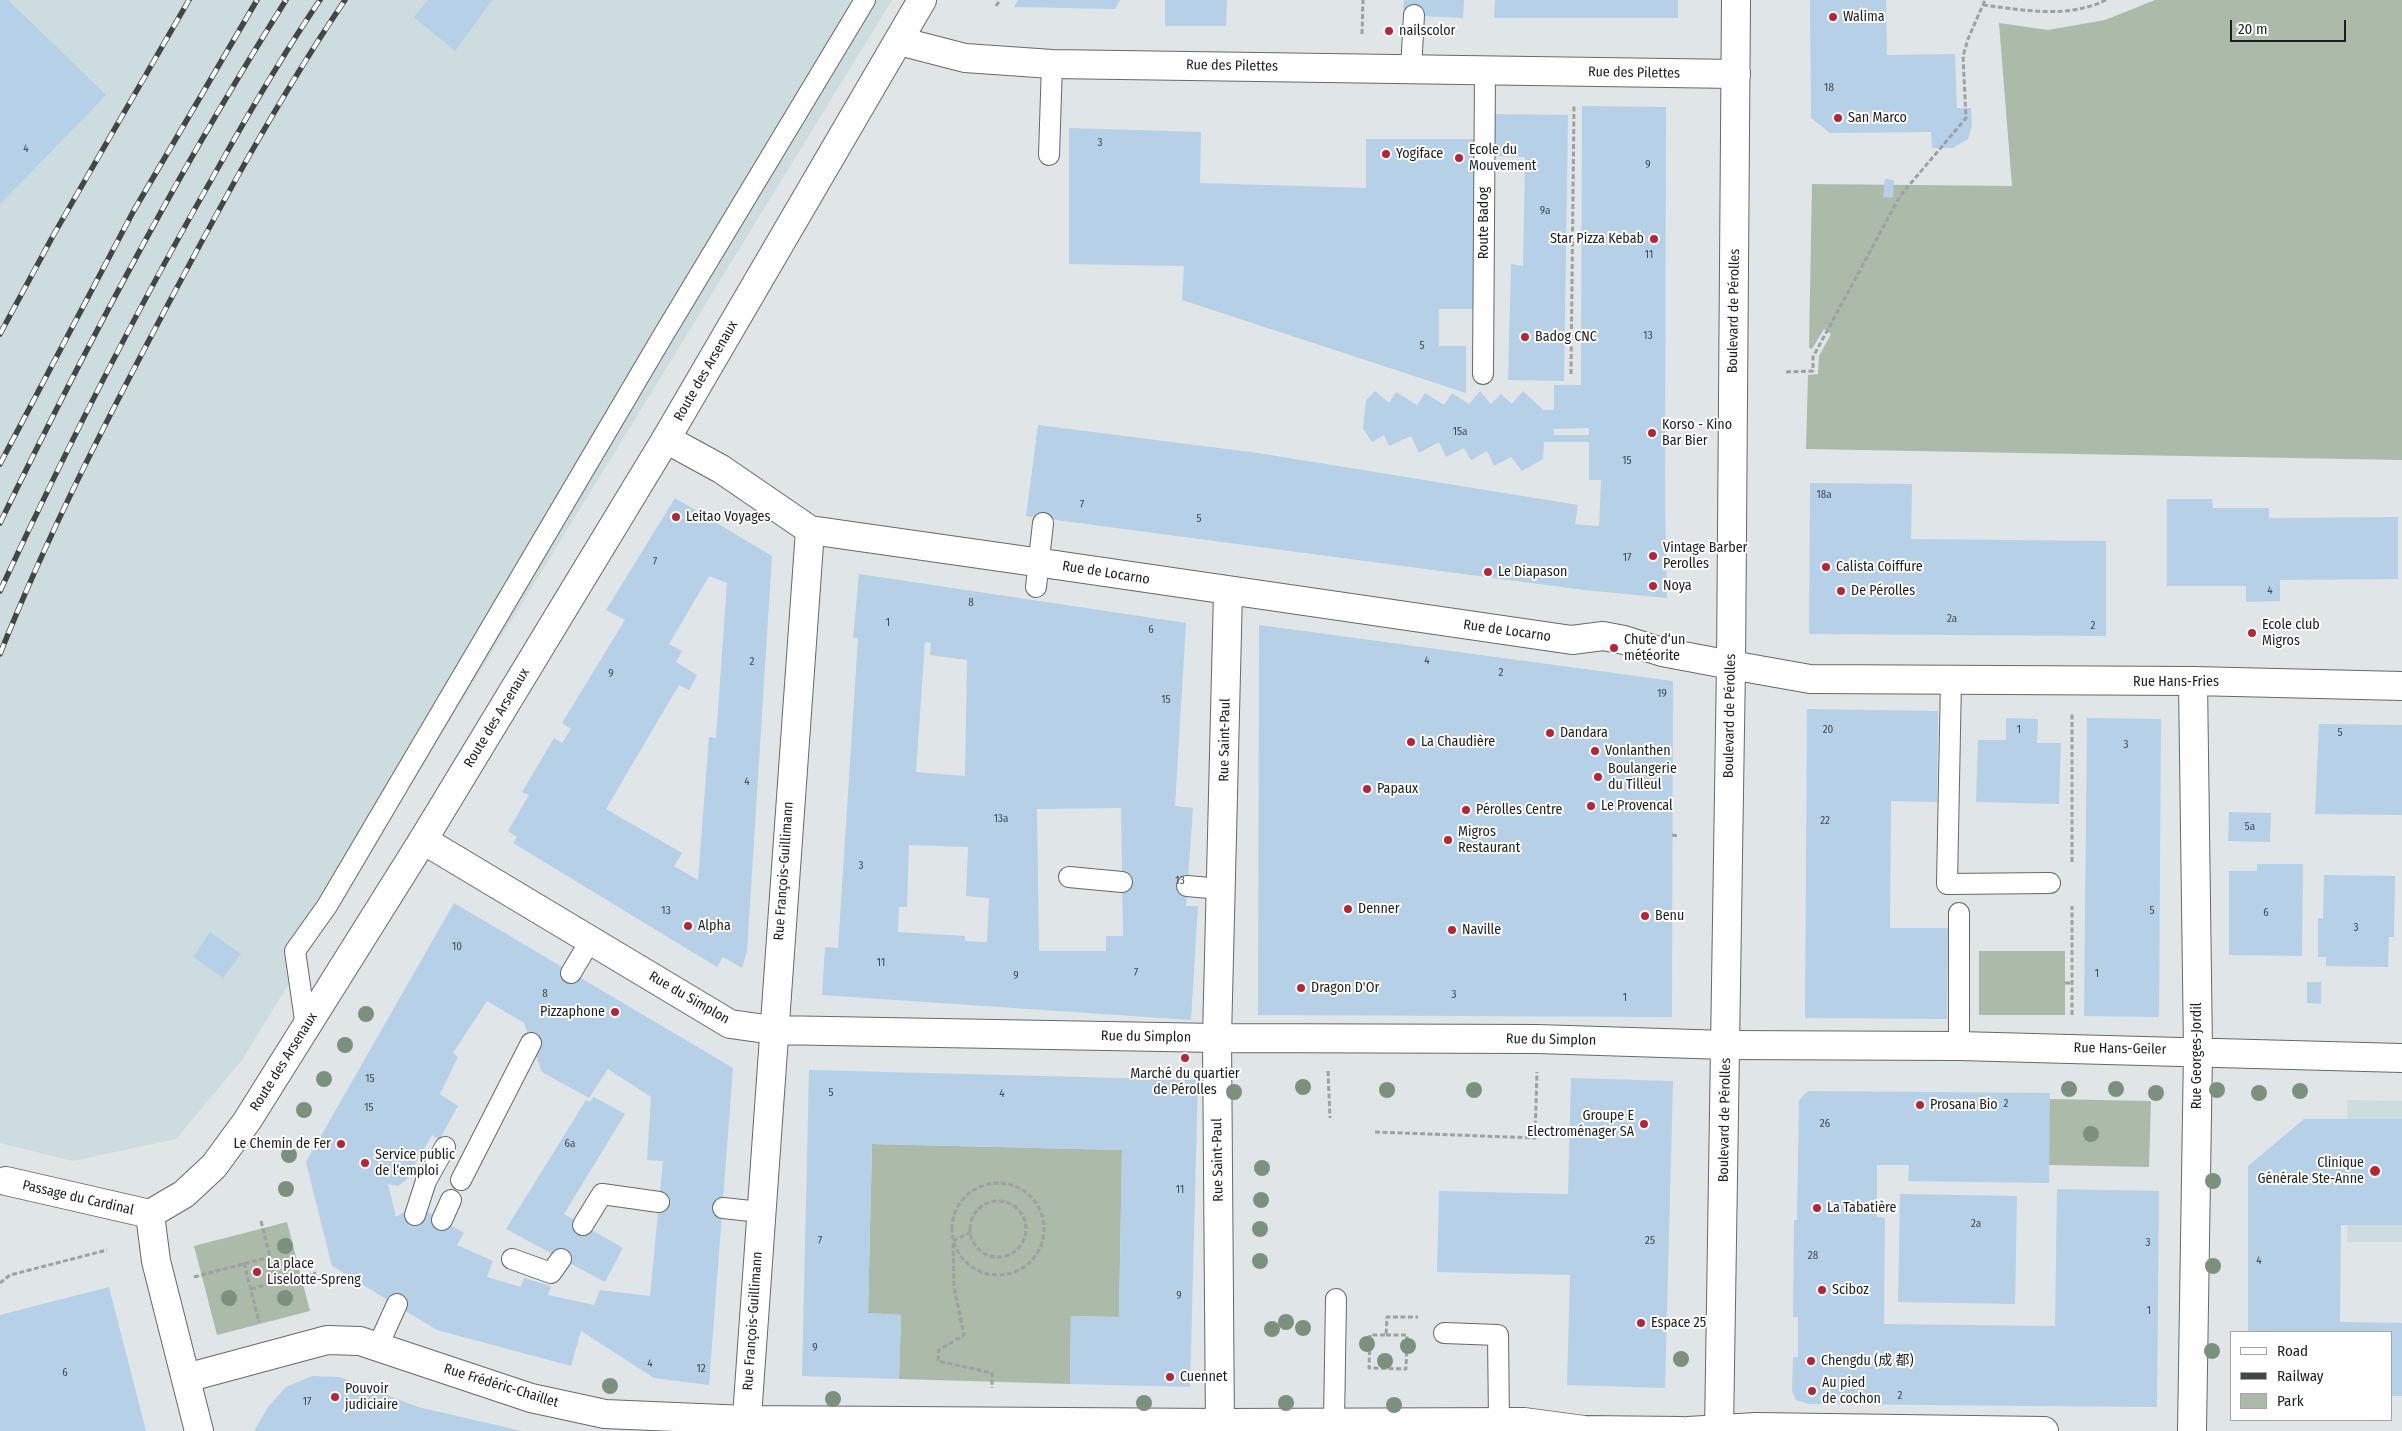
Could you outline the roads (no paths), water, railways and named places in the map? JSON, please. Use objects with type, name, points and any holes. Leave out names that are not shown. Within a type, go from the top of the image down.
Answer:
[{"type":"street","name":"Route des Arsenaux","points":[[150,1214],[184,1194],[214,1166],[247,1121],[423,840],[666,439],[922,0]]},
{"type":"street","name":"Boulevard de Pérolles","points":[[1720,1430],[1731,665],[1736,0]]},
{"type":"street","name":"Rue des Pilettes","points":[[899,41],[965,58],[1052,64],[1736,74]]},
{"type":"street","name":"Rue de Locarno","points":[[666,439],[721,469],[810,530],[1044,572],[1228,592],[1572,640],[1603,636],[1624,640],[1662,652],[1731,665]]},
{"type":"street","name":"Rue François-Guillimann","points":[[746,1426],[772,1030],[810,530]]},
{"type":"street","name":"Rue Saint-Paul","points":[[1220,1427],[1217,1038],[1228,592]]},
{"type":"street","name":"Rue Hans-Fries","points":[[1731,665],[1810,679],[2193,681],[2402,686]]},
{"type":"street","name":"Rue Georges-Jordil","points":[[2192,1431],[2198,1051],[2193,681]]},
{"type":"street","name":"Rue du Simplon","points":[[423,840],[730,1024],[772,1030],[1217,1038],[1537,1039],[1726,1045]]},
{"type":"street","name":"Rue Hans-Geiler","points":[[1726,1045],[1959,1046],[2402,1058]]},
{"type":"street","name":"Passage du Cardinal","points":[[6,1181],[150,1214]]},
{"type":"street","points":[[150,1214],[156,1261],[199,1431]]},
{"type":"street","name":"Rue Frédéric-Chaillet","points":[[186,1378],[327,1340],[360,1341],[531,1398],[605,1414],[746,1426],[1220,1427],[1334,1422],[1524,1422],[1584,1430],[1681,1431]]},
{"type":"street","points":[[1688,1431],[1756,1427],[2044,1431]]},
{"type":"lane","points":[[306,1027],[296,951],[332,898],[666,330],[865,0]]},
{"type":"lane","points":[[1412,70],[1414,15]]},
{"type":"lane","points":[[1049,155],[1052,64]]},
{"type":"lane","name":"Route Badog","points":[[1484,374],[1485,71]]},
{"type":"lane","points":[[1043,523],[1044,572]]},
{"type":"lane","points":[[1951,680],[1947,884],[2050,883]]},
{"type":"lane","points":[[1069,878],[1122,882]]},
{"type":"lane","points":[[1187,886],[1221,889]]},
{"type":"lane","points":[[1959,913],[1959,1046]]},
{"type":"lane","points":[[571,972],[590,941]]},
{"type":"lane","points":[[461,1180],[531,1043]]},
{"type":"lane","points":[[415,1214],[426,1181],[444,1147]]},
{"type":"lane","points":[[583,1225],[602,1194],[659,1202]]},
{"type":"lane","points":[[442,1220],[451,1200]]},
{"type":"lane","points":[[724,1208],[760,1212]]},
{"type":"lane","points":[[512,1259],[551,1272],[561,1259]]},
{"type":"lane","points":[[1334,1422],[1336,1299]]},
{"type":"lane","points":[[378,1346],[397,1304]]},
{"type":"lane","points":[[1444,1333],[1498,1335],[1499,1422]]},
{"type":"railway","points":[[0,334],[54,234],[189,0]]},
{"type":"railway","points":[[0,464],[133,212],[257,0]]},
{"type":"railway","points":[[0,523],[66,389],[136,257],[209,127],[286,0]]},
{"type":"railway","points":[[0,591],[51,483],[160,272],[255,104],[320,0]]},
{"type":"railway","points":[[0,654],[57,523],[143,352],[251,153],[296,75],[345,0]]},
{"type":"place","name":"Walima","points":[[1833,17]]},
{"type":"place","name":"nailscolor","points":[[1389,31]]},
{"type":"place","name":"San Marco","points":[[1838,118]]},
{"type":"place","name":"Yogiface","points":[[1386,154]]},
{"type":"place","name":"Ecole du Mouvement","points":[[1459,158]]},
{"type":"place","name":"Star Pizza Kebab","points":[[1654,239]]},
{"type":"place","name":"Badog CNC","points":[[1525,337]]},
{"type":"place","name":"Korso - Kino Bar Bier","points":[[1652,433]]},
{"type":"place","name":"Leitao Voyages","points":[[676,517]]},
{"type":"place","name":"Vintage Barber Perolles","points":[[1653,556]]},
{"type":"place","name":"Calista Coiffure","points":[[1826,567]]},
{"type":"place","name":"Le Diapason","points":[[1488,572]]},
{"type":"place","name":"Noya","points":[[1653,586]]},
{"type":"place","name":"De Pérolles","points":[[1841,591]]},
{"type":"place","name":"Ecole club Migros","points":[[2252,633]]},
{"type":"place","name":"Chute d‘un météorite","points":[[1614,648]]},
{"type":"place","name":"Dandara","points":[[1550,733]]},
{"type":"place","name":"La Chaudière","points":[[1411,742]]},
{"type":"place","name":"Vonlanthen","points":[[1595,751]]},
{"type":"place","name":"Boulangerie du Tilleul","points":[[1598,777]]},
{"type":"place","name":"Papaux","points":[[1367,789]]},
{"type":"place","name":"Le Provencal","points":[[1591,806]]},
{"type":"place","name":"Pérolles Centre","points":[[1466,810]]},
{"type":"place","name":"Migros Restaurant","points":[[1448,840]]},
{"type":"place","name":"Denner","points":[[1348,909]]},
{"type":"place","name":"Benu","points":[[1645,916]]},
{"type":"place","name":"Alpha","points":[[688,926]]},
{"type":"place","name":"Naville","points":[[1452,930]]},
{"type":"place","name":"Dragon D'Or","points":[[1301,988]]},
{"type":"place","name":"Pizzaphone","points":[[615,1012]]},
{"type":"place","name":"Marché du quartier de Pérolles","points":[[1185,1058]]},
{"type":"place","name":"Prosana Bio","points":[[1920,1105]]},
{"type":"place","name":"Groupe E Electroménager SA","points":[[1644,1124]]},
{"type":"place","name":"Le Chemin de Fer","points":[[341,1144]]},
{"type":"place","name":"Service public de l‘emploi","points":[[365,1163]]},
{"type":"place","name":"Clinique Générale Ste-Anne","points":[[2375,1171]]},
{"type":"place","name":"La Tabatière","points":[[1817,1208]]},
{"type":"place","name":"La place Liselotte-Spreng","points":[[257,1272]]},
{"type":"place","name":"Sciboz","points":[[1822,1290]]},
{"type":"place","name":"Espace 25","points":[[1641,1323]]},
{"type":"place","name":"Chengdu (成 都)","points":[[1811,1361]]},
{"type":"place","name":"Cuennet","points":[[1170,1377]]},
{"type":"place","name":"Au pied de cochon","points":[[1812,1391]]},
{"type":"place","name":"Pouvoir judiciaire","points":[[335,1397]]}]
